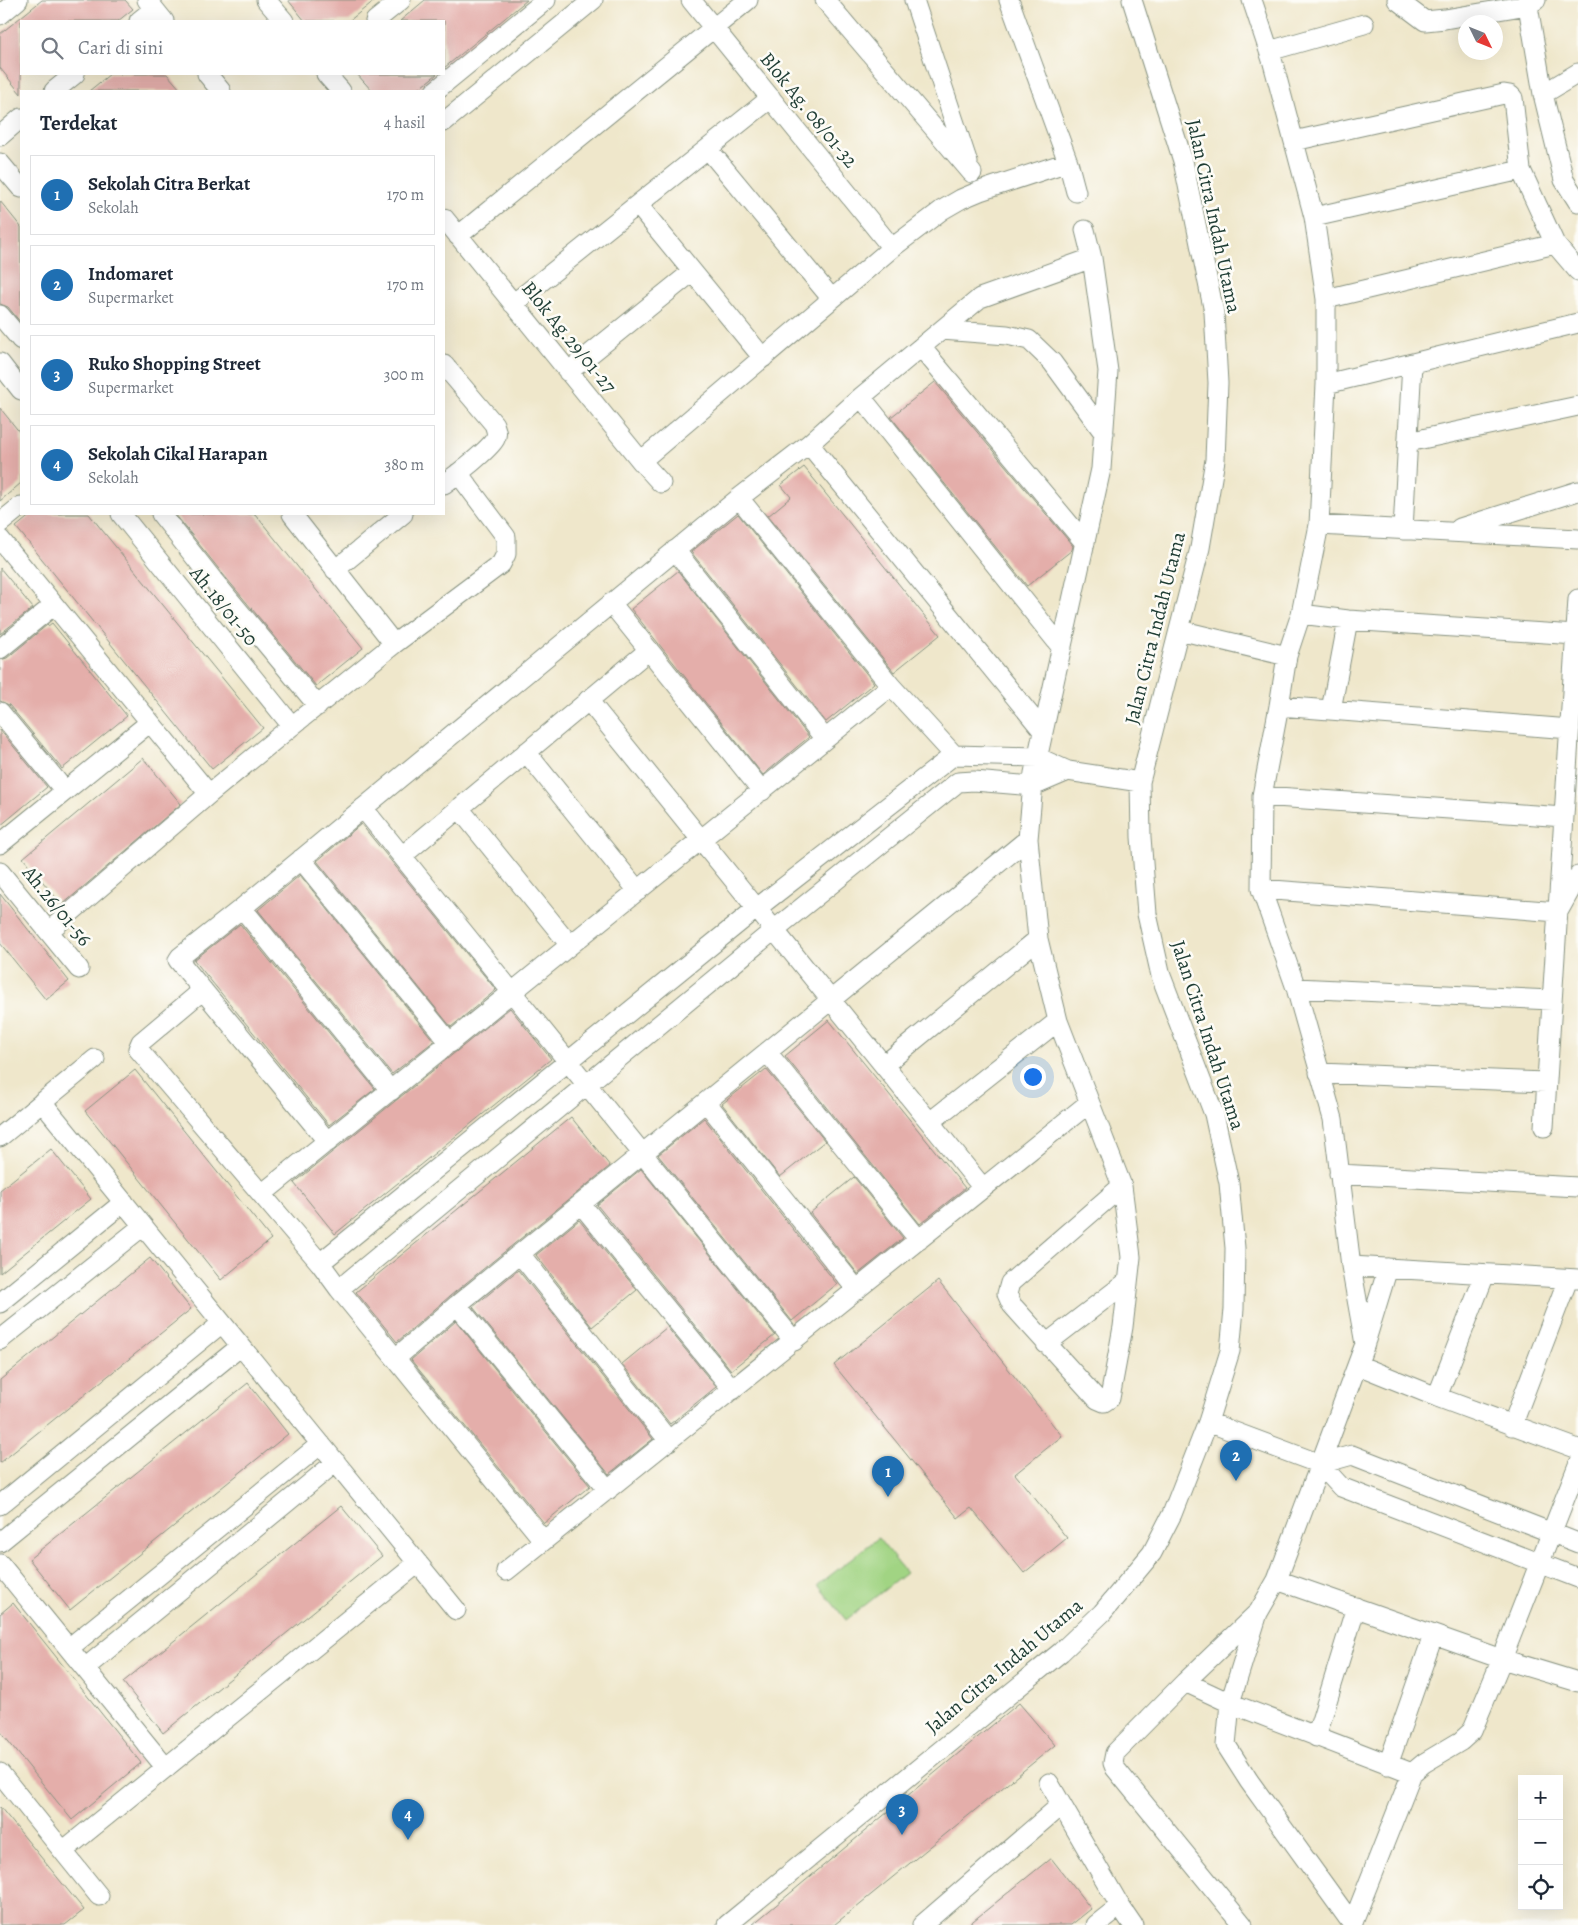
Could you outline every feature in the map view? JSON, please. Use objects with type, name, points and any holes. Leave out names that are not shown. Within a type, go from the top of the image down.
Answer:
[{"type":"street","points":[[0,15],[18,0]]},
{"type":"street","points":[[266,0],[283,20]]},
{"type":"street","points":[[436,90],[546,0]]},
{"type":"street","points":[[445,121],[593,0]]},
{"type":"street","name":"Blok Ag. 08/01-32","points":[[691,0],[892,248]]},
{"type":"street","points":[[458,236],[748,0]]},
{"type":"street","points":[[825,0],[972,173]]},
{"type":"street","points":[[914,0],[980,192]]},
{"type":"street","points":[[1009,0],[1068,162],[1076,192]]},
{"type":"street","name":"Jalan Citra Indah Utama","points":[[727,1925],[1061,1652],[1102,1613],[1152,1553],[1172,1514],[1208,1422],[1230,1351],[1234,1309],[1235,1248],[1229,1184],[1214,1114],[1161,976],[1147,914],[1141,837],[1140,782],[1200,548],[1215,460],[1218,383],[1214,312],[1183,161],[1132,0]]},
{"type":"street","points":[[1252,0],[1269,51],[1314,217],[1326,299],[1326,384],[1319,525],[1301,614],[1287,656],[1262,796],[1261,889],[1296,988],[1333,1119],[1351,1266],[1365,1344]]},
{"type":"street","points":[[1398,0],[1425,21],[1445,19],[1530,2],[1543,94],[1571,175],[1578,202]]},
{"type":"street","points":[[140,20],[155,10]]},
{"type":"street","points":[[1269,51],[1364,24]]},
{"type":"street","points":[[1543,94],[1578,73]]},
{"type":"street","points":[[55,90],[74,75]]},
{"type":"street","points":[[327,75],[339,90]]},
{"type":"street","points":[[1294,141],[1504,94],[1510,95],[1513,98],[1521,170],[1555,244],[1578,271]]},
{"type":"street","points":[[513,304],[771,98]]},
{"type":"street","points":[[0,136],[20,119]]},
{"type":"street","points":[[708,149],[832,299]]},
{"type":"street","points":[[641,461],[892,248],[942,210],[980,192],[1068,162]]},
{"type":"street","points":[[0,163],[20,187]]},
{"type":"street","points":[[1314,217],[1521,170]]},
{"type":"street","points":[[638,205],[763,358]]},
{"type":"street","name":"Blok Ag.29/01-27","points":[[445,219],[568,372],[661,483]]},
{"type":"street","points":[[1085,230],[1092,258],[1108,371],[1101,469],[1037,757],[1028,839],[1038,939],[1058,1021],[1122,1186],[1131,1257],[1117,1365],[1110,1398],[1104,1402],[1097,1399],[1046,1344],[1012,1305],[1007,1294],[1010,1283],[1122,1186]]},
{"type":"street","points":[[1326,299],[1555,244]]},
{"type":"street","points":[[328,1142],[178,960],[180,956],[242,908],[675,550],[809,444],[861,397],[980,298],[1092,258]]},
{"type":"street","points":[[568,372],[692,272]]},
{"type":"street","points":[[0,315],[20,339]]},
{"type":"street","points":[[1326,384],[1578,324]]},
{"type":"street","points":[[942,330],[1008,335],[1029,340],[1052,362],[1104,433]]},
{"type":"street","points":[[921,347],[1085,543]]},
{"type":"street","points":[[0,363],[20,389]]},
{"type":"street","points":[[1403,530],[1412,363]]},
{"type":"street","points":[[48,931],[292,726],[394,644],[501,564],[506,554],[506,537],[451,478],[494,440],[497,432],[494,424],[445,366]]},
{"type":"street","points":[[861,397],[1062,648]]},
{"type":"street","points":[[1408,442],[1578,406]]},
{"type":"street","points":[[809,444],[1043,731]]},
{"type":"street","points":[[1449,532],[1578,490]]},
{"type":"street","points":[[739,498],[891,686],[954,755]]},
{"type":"street","points":[[0,523],[20,507]]},
{"type":"street","name":"Ah.18/01-50","points":[[122,515],[292,726]]},
{"type":"street","name":"Ah.18/01-50","points":[[163,515],[213,580],[318,706]]},
{"type":"street","points":[[293,515],[394,644]]},
{"type":"street","points":[[335,570],[402,515]]},
{"type":"street","points":[[1319,525],[1578,539]]},
{"type":"street","points":[[0,540],[209,794]]},
{"type":"street","points":[[675,550],[825,739]]},
{"type":"street","points":[[1544,1127],[1578,599]]},
{"type":"street","points":[[611,603],[762,790]]},
{"type":"street","points":[[0,649],[54,605]]},
{"type":"street","points":[[1301,614],[1348,620],[1576,635]]},
{"type":"street","points":[[1330,710],[1348,620]]},
{"type":"street","points":[[1179,630],[1287,656]]},
{"type":"street","points":[[402,856],[649,650]]},
{"type":"street","points":[[262,1194],[891,686]]},
{"type":"street","points":[[588,700],[983,1188]]},
{"type":"street","points":[[1279,706],[1570,729]]},
{"type":"street","points":[[0,712],[65,791]]},
{"type":"street","points":[[0,844],[149,723]]},
{"type":"street","points":[[526,752],[638,891]]},
{"type":"street","points":[[320,1263],[757,908],[954,755],[1037,757],[1068,771],[1140,782]]},
{"type":"street","points":[[339,1289],[774,930],[958,782],[1033,786],[1068,771]]},
{"type":"street","points":[[1262,796],[1564,817]]},
{"type":"street","points":[[363,808],[794,1341]]},
{"type":"street","points":[[459,808],[570,946]]},
{"type":"street","points":[[396,1358],[457,1305],[1028,839]]},
{"type":"street","points":[[301,859],[450,1043]]},
{"type":"street","name":"Ah.26/01-56","points":[[0,872],[79,969]]},
{"type":"street","points":[[1558,912],[1578,876]]},
{"type":"street","points":[[1261,889],[1558,912]]},
{"type":"street","points":[[242,908],[391,1091]]},
{"type":"street","points":[[884,1066],[1038,939]]},
{"type":"street","points":[[1296,988],[1552,1000]]},
{"type":"street","points":[[203,990],[141,1042],[138,1049],[320,1263],[339,1289],[543,1540]]},
{"type":"street","points":[[930,1122],[1058,1021]]},
{"type":"street","points":[[767,1052],[919,1240]]},
{"type":"street","points":[[0,1137],[95,1059]]},
{"type":"street","points":[[1319,1073],[1546,1082]]},
{"type":"street","points":[[42,1102],[456,1610]]},
{"type":"street","points":[[706,1102],[857,1290]]},
{"type":"street","points":[[506,1571],[1089,1103]]},
{"type":"street","points":[[1339,1174],[1578,1187]]},
{"type":"street","points":[[0,1302],[124,1202]]},
{"type":"street","points":[[581,1204],[733,1390]]},
{"type":"street","points":[[0,1340],[143,1226]]},
{"type":"street","points":[[520,1254],[670,1441]]},
{"type":"street","points":[[1351,1266],[1573,1279],[1512,1426]]},
{"type":"street","points":[[1352,1925],[1249,1781],[1226,1745],[1230,1704],[1258,1613],[1277,1580],[1358,1365],[1388,1268]]},
{"type":"street","points":[[1438,1397],[1485,1274]]},
{"type":"street","points":[[1046,1344],[1128,1281]]},
{"type":"street","points":[[457,1305],[608,1490]]},
{"type":"street","points":[[0,1505],[222,1323]]},
{"type":"street","points":[[0,1542],[241,1346]]},
{"type":"street","points":[[1358,1365],[1578,1450]]},
{"type":"street","points":[[1208,1422],[1320,1464],[1341,1487],[1578,1578]]},
{"type":"street","points":[[69,1648],[321,1444]]},
{"type":"street","points":[[1320,1464],[1352,1455],[1578,1542]]},
{"type":"street","points":[[85,1668],[336,1462]]},
{"type":"street","points":[[1352,1925],[1412,1774],[1424,1764],[1467,1737],[1472,1731],[1578,1465]]},
{"type":"street","points":[[63,1851],[418,1563]]},
{"type":"street","points":[[1,1569],[69,1648],[166,1768]]},
{"type":"street","points":[[1277,1580],[1433,1636],[1578,1682]]},
{"type":"street","points":[[1316,1737],[1356,1608]]},
{"type":"street","points":[[1243,1925],[1115,1768],[1113,1763],[1115,1752],[1258,1613]]},
{"type":"street","points":[[1388,1765],[1433,1636]]},
{"type":"street","points":[[1185,1682],[1230,1704],[1412,1774]]},
{"type":"street","points":[[0,1774],[99,1896]]},
{"type":"street","points":[[1049,1783],[1120,1906],[1134,1925]]},
{"type":"street","points":[[922,1925],[1061,1805]]},
{"type":"street","points":[[1096,1925],[1120,1906]]},
{"type":"green space","points":[[878,1538],[906,1573],[846,1620],[818,1585]]},
{"type":"building","points":[[42,0],[125,0],[133,9],[119,20],[20,20],[20,93],[0,68],[0,34]]},
{"type":"building","points":[[288,0],[375,0],[350,20],[304,20]]},
{"type":"building","points":[[425,0],[527,0],[445,67],[445,20],[401,20]]},
{"type":"building","points":[[109,75],[168,75],[181,90],[90,90]]},
{"type":"building","points":[[358,75],[436,75],[417,90],[371,90]]},
{"type":"building","points":[[0,201],[20,226],[20,322],[8,307],[0,304]]},
{"type":"building","points":[[935,382],[1073,546],[1072,550],[1027,586],[891,417]]},
{"type":"building","points":[[0,408],[20,433],[20,484],[0,501]]},
{"type":"building","points":[[804,467],[940,635],[894,672],[768,516],[791,497],[781,485]]},
{"type":"building","points":[[738,514],[874,683],[826,722],[691,552]]},
{"type":"building","points":[[31,515],[90,515],[263,728],[212,769],[16,527]]},
{"type":"building","points":[[176,515],[256,515],[363,648],[316,686]]},
{"type":"building","points":[[0,568],[33,608],[0,634]]},
{"type":"building","points":[[678,571],[809,737],[763,775],[631,609]]},
{"type":"building","points":[[52,623],[127,716],[62,769],[9,705],[0,701],[0,660],[7,658]]},
{"type":"building","points":[[0,730],[47,787],[0,826]]},
{"type":"building","points":[[143,758],[181,804],[62,905],[23,858]]},
{"type":"building","points":[[361,824],[496,990],[451,1027],[317,861]]},
{"type":"building","points":[[300,875],[434,1041],[392,1074],[258,910]]},
{"type":"building","points":[[0,894],[69,981],[46,1000],[0,943]]},
{"type":"building","points":[[240,924],[375,1089],[329,1125],[194,960]]},
{"type":"building","points":[[510,1008],[551,1059],[335,1234],[294,1183]]},
{"type":"building","points":[[829,1020],[965,1188],[920,1224],[785,1056]]},
{"type":"building","points":[[766,1069],[825,1141],[780,1177],[722,1104]]},
{"type":"building","points":[[135,1070],[271,1239],[221,1280],[85,1111]]},
{"type":"building","points":[[571,1117],[610,1166],[450,1296],[397,1342],[356,1292]]},
{"type":"building","points":[[704,1118],[837,1284],[792,1321],[658,1155]]},
{"type":"building","points":[[51,1149],[91,1199],[0,1273],[0,1190]]},
{"type":"building","points":[[641,1169],[775,1335],[731,1370],[597,1205]]},
{"type":"building","points":[[854,1177],[903,1238],[858,1274],[810,1213]]},
{"type":"building","points":[[579,1220],[637,1290],[592,1327],[536,1255]]},
{"type":"building","points":[[150,1258],[191,1309],[0,1463],[0,1380]]},
{"type":"building","points":[[518,1270],[653,1439],[609,1474],[473,1307]]},
{"type":"building","points":[[938,1281],[1062,1436],[1015,1474],[1067,1538],[1024,1573],[971,1508],[958,1518],[834,1365]]},
{"type":"building","points":[[456,1321],[590,1486],[544,1523],[411,1360]]},
{"type":"building","points":[[667,1327],[716,1387],[670,1424],[622,1364]]},
{"type":"building","points":[[248,1383],[288,1434],[70,1610],[29,1559]]},
{"type":"building","points":[[341,1506],[382,1556],[163,1733],[123,1682]]},
{"type":"building","points":[[13,1603],[141,1763],[72,1820],[0,1731],[0,1614]]},
{"type":"building","points":[[1019,1703],[1055,1745],[834,1925],[752,1925]]},
{"type":"building","points":[[0,1807],[84,1910],[65,1925],[0,1925]]},
{"type":"building","points":[[1051,1858],[1091,1909],[1071,1925],[968,1925]]},
{"type":"place","name":"Indomaret","points":[[1236,1481]]},
{"type":"place","name":"Sekolah Citra Berkat","points":[[888,1497]]},
{"type":"place","name":"Ruko Shopping Street","points":[[902,1835]]},
{"type":"place","name":"Sekolah Cikal Harapan","points":[[408,1840]]}]
